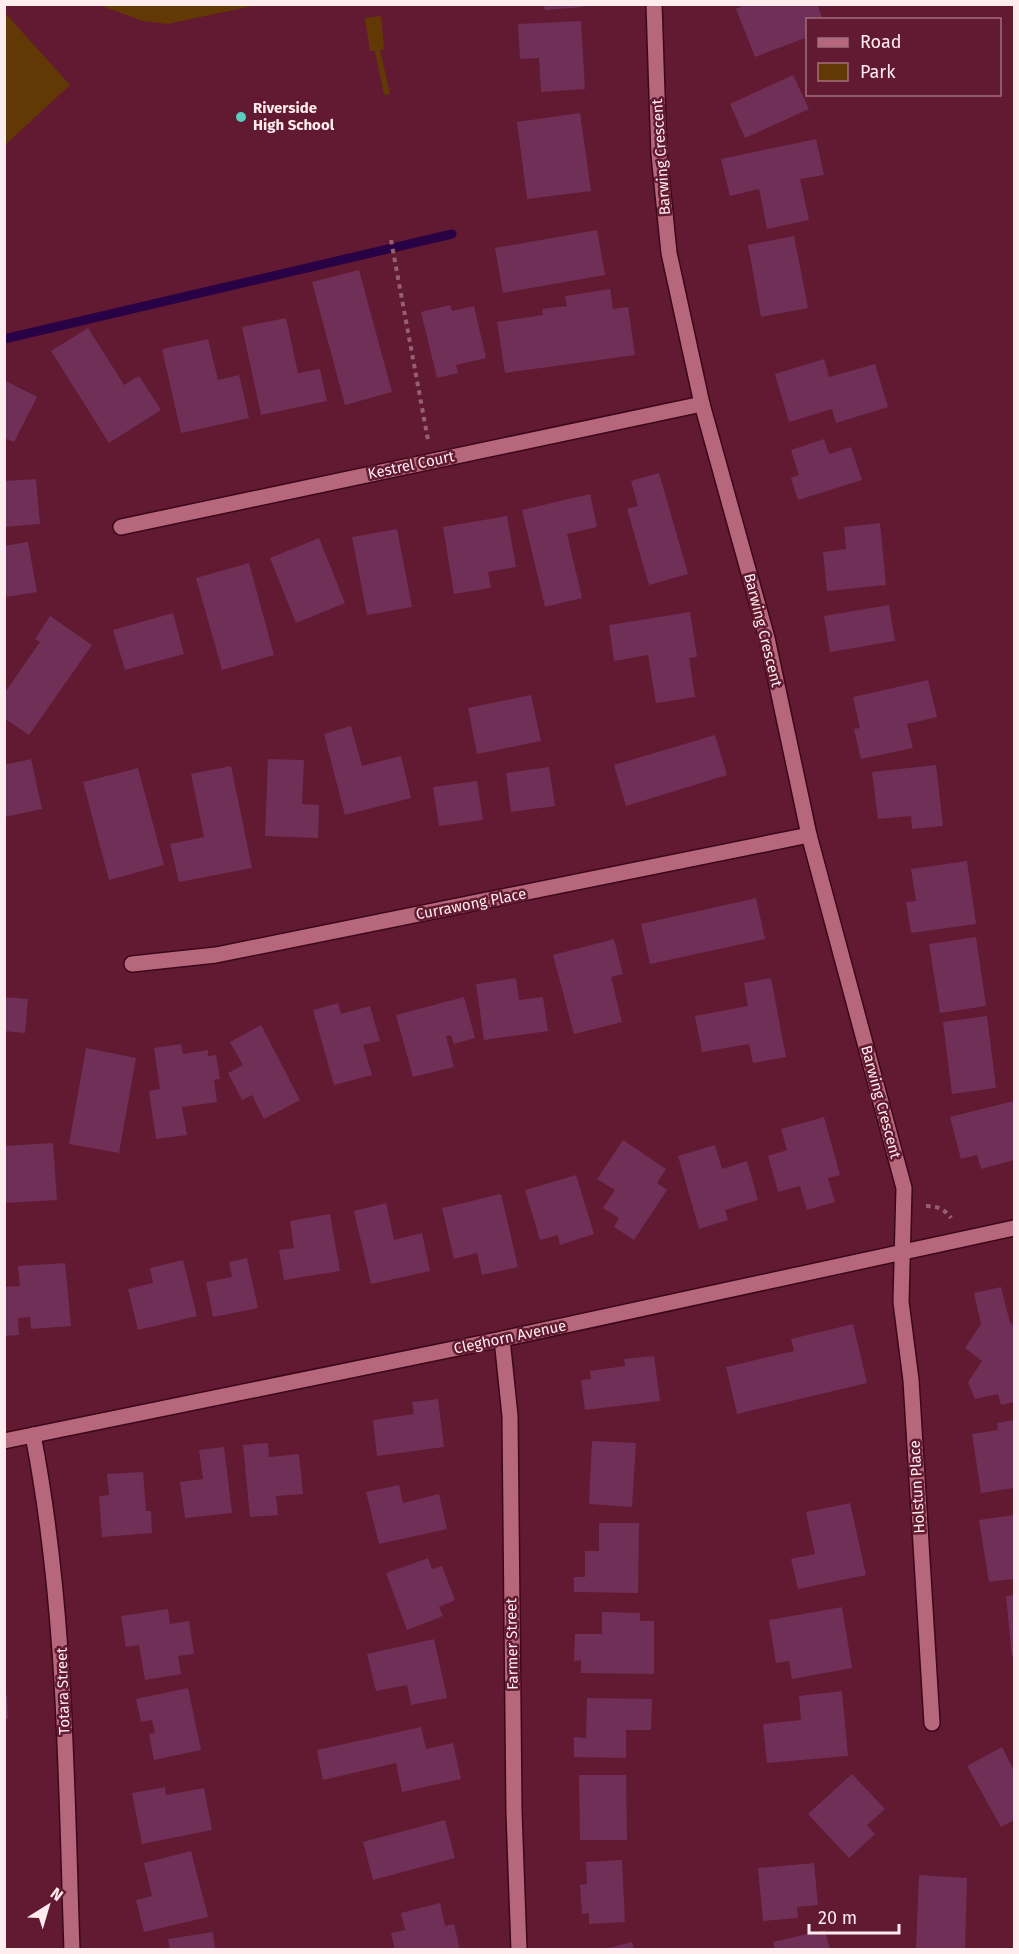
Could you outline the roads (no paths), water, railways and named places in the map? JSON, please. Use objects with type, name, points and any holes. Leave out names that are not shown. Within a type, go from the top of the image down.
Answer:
[{"type":"street","name":"Barwing Crescent","points":[[654,4],[659,154],[669,253],[702,404],[767,638],[809,835],[904,1188],[903,1251]]},
{"type":"street","name":"Kestrel Court","points":[[121,527],[702,404]]},
{"type":"street","name":"Currawong Place","points":[[132,964],[216,955],[809,835]]},
{"type":"street","name":"Cleghorn Avenue","points":[[4,1441],[502,1339],[1014,1228]]},
{"type":"street","name":"Holstun Place","points":[[903,1251],[901,1302],[911,1380],[932,1723]]},
{"type":"street","name":"Farmer Street","points":[[502,1339],[510,1416],[514,1823],[519,1950]]},
{"type":"street","name":"Totara Street","points":[[33,1435],[41,1479],[61,1645],[72,1950]]},
{"type":"waterway","points":[[4,339],[452,234]]},
{"type":"place","name":"Riverside High School","points":[[241,117]]}]
